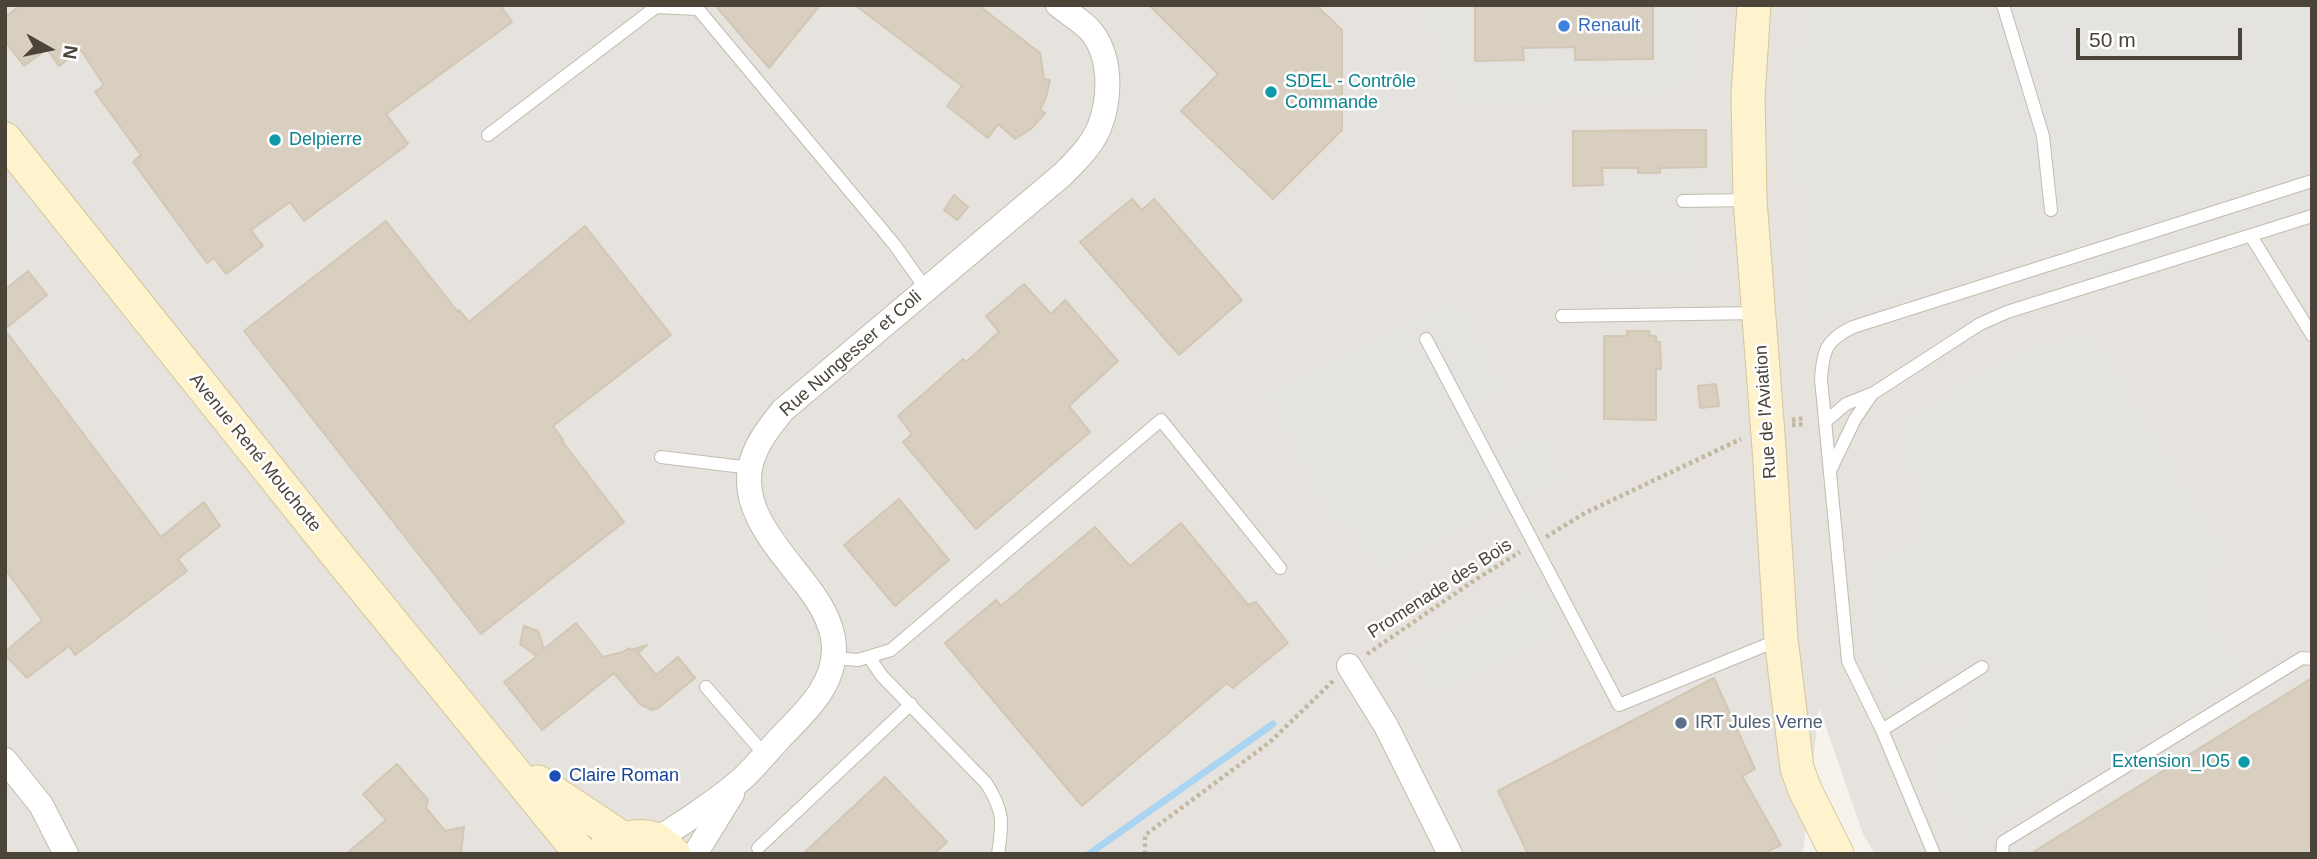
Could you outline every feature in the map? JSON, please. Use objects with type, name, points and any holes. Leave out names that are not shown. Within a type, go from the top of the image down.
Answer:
[{"type":"street","name":"Rue Nungesser et Coli","points":[[666,847],[765,755],[817,698],[832,669],[834,649],[824,612],[764,528],[753,505],[748,482],[752,459],[764,435],[782,410],[1062,175],[1083,154],[1098,129],[1107,92],[1107,73],[1101,49],[1089,29],[1058,5]]},
{"type":"street","name":"Rue de l'Aviation","points":[[1754,5],[1748,96],[1750,200],[1781,639],[1797,768],[1837,854]]},
{"type":"street","name":"Avenue René Mouchotte","points":[[5,139],[325,540],[581,854]]},
{"type":"street","points":[[1349,666],[1386,726],[1450,854]]},
{"type":"street","points":[[5,760],[41,805],[66,854]]},
{"type":"street","name":"Avenue René Mouchotte","points":[[510,764],[611,846]]},
{"type":"street","name":"Rue Nungesser et Coli","points":[[695,854],[742,778]]},
{"type":"street","name":"Rue de l'Aviation","points":[[1817,813],[1818,854]]},
{"type":"street","points":[[611,846],[666,847]]},
{"type":"lane","points":[[2003,5],[2043,136],[2051,210]]},
{"type":"lane","points":[[488,135],[656,7],[698,9],[894,244],[926,289]]},
{"type":"lane","points":[[1934,854],[1882,730],[1848,662],[1821,379],[1823,359],[1829,344],[1836,335],[1865,323],[2312,181]]},
{"type":"lane","points":[[1683,201],[1750,200]]},
{"type":"lane","points":[[1825,422],[1846,404],[1872,394],[1980,324],[2007,312],[2312,216]]},
{"type":"lane","points":[[2250,236],[2312,335]]},
{"type":"lane","points":[[1562,316],[1759,313]]},
{"type":"lane","points":[[1426,340],[1619,705],[1781,639]]},
{"type":"lane","points":[[1830,472],[1855,419],[1872,394]]},
{"type":"lane","points":[[833,658],[858,660],[891,650],[1161,420],[1280,569]]},
{"type":"lane","points":[[661,457],[751,468]]},
{"type":"lane","points":[[869,657],[882,676],[986,783],[998,802],[1003,826],[998,854]]},
{"type":"lane","points":[[2002,854],[2003,842],[2302,659],[2312,659]]},
{"type":"lane","points":[[1882,730],[1982,667]]},
{"type":"lane","points":[[706,687],[765,755]]},
{"type":"lane","points":[[758,848],[911,704]]},
{"type":"path","name":"Promenade des Bois","points":[[1144,854],[1144,835],[1270,741],[1349,666],[1475,580],[1585,513],[1768,427],[1805,424]]},
{"type":"shaded area","points":[[5,5],[2312,5],[2312,854],[1875,854],[1863,834],[1819,707],[1803,854],[5,854]]},
{"type":"shaded area","points":[[1417,5],[1475,5],[1476,61],[1523,60],[1523,48],[1575,47],[1575,60],[1653,59],[1653,5],[1700,5],[1702,83],[1678,84],[1678,100],[1452,106],[1452,85],[1435,85],[1434,35],[1418,35]]},
{"type":"shaded area","points":[[1799,5],[2312,5],[2312,209],[2086,280],[2065,246],[1800,328],[1788,90]]},
{"type":"shaded area","points":[[1606,175],[1696,176],[1696,195],[1706,195],[1706,274],[1595,273],[1596,193],[1606,193]]},
{"type":"shaded area","points":[[16,187],[35,208],[19,218],[28,231],[5,249],[5,194]]},
{"type":"shaded area","points":[[1460,294],[1511,390],[1475,411],[1496,453],[1545,428],[1572,480],[1383,571],[1368,561],[1344,524],[1328,530],[1261,393]]},
{"type":"shaded area","points":[[2094,327],[2237,561],[2209,579],[2206,602],[2251,675],[1971,844],[1933,785],[1931,766],[1937,742],[1969,719],[1938,665],[1890,695],[1864,650],[1858,570],[1908,540],[1902,419],[2008,351]]},
{"type":"shaded area","points":[[1542,580],[1568,633],[1426,699],[1402,649]]},
{"type":"building","name":"Delpierre","points":[[21,5],[500,5],[512,22],[386,114],[408,143],[403,148],[304,221],[290,202],[251,230],[263,246],[226,274],[214,258],[207,263],[133,162],[141,155],[95,92],[104,85],[81,50],[59,66],[47,49],[24,66],[5,41],[5,17]]},
{"type":"building","points":[[715,5],[820,5],[769,68]]},
{"type":"building","points":[[855,5],[978,5],[1040,53],[1044,79],[1050,80],[1040,110],[1045,113],[1031,129],[1015,139],[998,124],[988,138],[947,106],[962,86]]},
{"type":"building","name":"SDEL - Contrôle Commande","points":[[1149,5],[1316,5],[1342,30],[1342,130],[1273,199],[1181,111],[1218,74]]},
{"type":"building","name":"Renault","points":[[1475,5],[1653,5],[1653,59],[1575,60],[1575,47],[1523,48],[1524,60],[1475,61]]},
{"type":"building","points":[[1706,130],[1706,167],[1660,168],[1660,173],[1638,173],[1638,168],[1602,168],[1603,185],[1573,186],[1573,131]]},
{"type":"building","points":[[954,195],[968,207],[957,220],[944,210]]},
{"type":"building","points":[[1132,199],[1142,210],[1154,199],[1242,300],[1179,355],[1080,242]]},
{"type":"building","points":[[386,221],[458,312],[459,310],[469,322],[585,226],[671,335],[553,426],[624,522],[481,634],[244,331]]},
{"type":"building","points":[[28,271],[47,295],[5,329],[5,290]]},
{"type":"building","points":[[1024,284],[1051,314],[1065,300],[1118,361],[1069,406],[1090,432],[976,529],[903,442],[912,434],[898,416],[963,359],[966,362],[999,332],[986,316]]},
{"type":"building","points":[[5,330],[161,537],[204,502],[220,526],[178,559],[187,571],[75,655],[69,646],[27,678],[5,655],[5,652],[42,620],[5,569]]},
{"type":"building","points":[[1627,331],[1649,331],[1650,336],[1656,336],[1656,342],[1660,342],[1661,369],[1656,369],[1656,420],[1604,419],[1604,336],[1627,336]]},
{"type":"building","points":[[1716,384],[1719,406],[1700,408],[1698,386]]},
{"type":"building","points":[[899,499],[949,560],[895,606],[844,545]]},
{"type":"building","points":[[1181,523],[1248,605],[1256,602],[1288,643],[1233,688],[1227,683],[1082,806],[945,643],[996,600],[1001,606],[1095,527],[1130,566]]},
{"type":"building","points":[[576,623],[603,657],[647,645],[638,653],[656,675],[678,657],[695,678],[652,710],[640,704],[614,673],[542,730],[504,682],[537,656],[520,644],[524,626],[538,631],[544,649]]},
{"type":"building","name":"IRT Jules Verne","points":[[1714,678],[1755,769],[1742,776],[1781,845],[1762,854],[1528,854],[1498,791]]},
{"type":"building","name":"Extension_IO5","points":[[2312,678],[2312,854],[2030,854]]},
{"type":"building","points":[[397,764],[428,800],[426,808],[445,831],[464,827],[461,854],[346,854],[386,820],[363,794]]},
{"type":"building","points":[[885,777],[947,842],[934,854],[803,854]]},
{"type":"waterway","points":[[1089,854],[1273,724]]},
{"type":"place","name":"Renault","points":[[1564,26]]},
{"type":"place","name":"SDEL - Contrôle Commande","points":[[1271,92]]},
{"type":"place","name":"Delpierre","points":[[275,140]]},
{"type":"place","name":"IRT Jules Verne","points":[[1681,723]]},
{"type":"place","name":"Extension_IO5","points":[[2244,762]]},
{"type":"place","name":"Claire Roman","points":[[555,776]]}]
